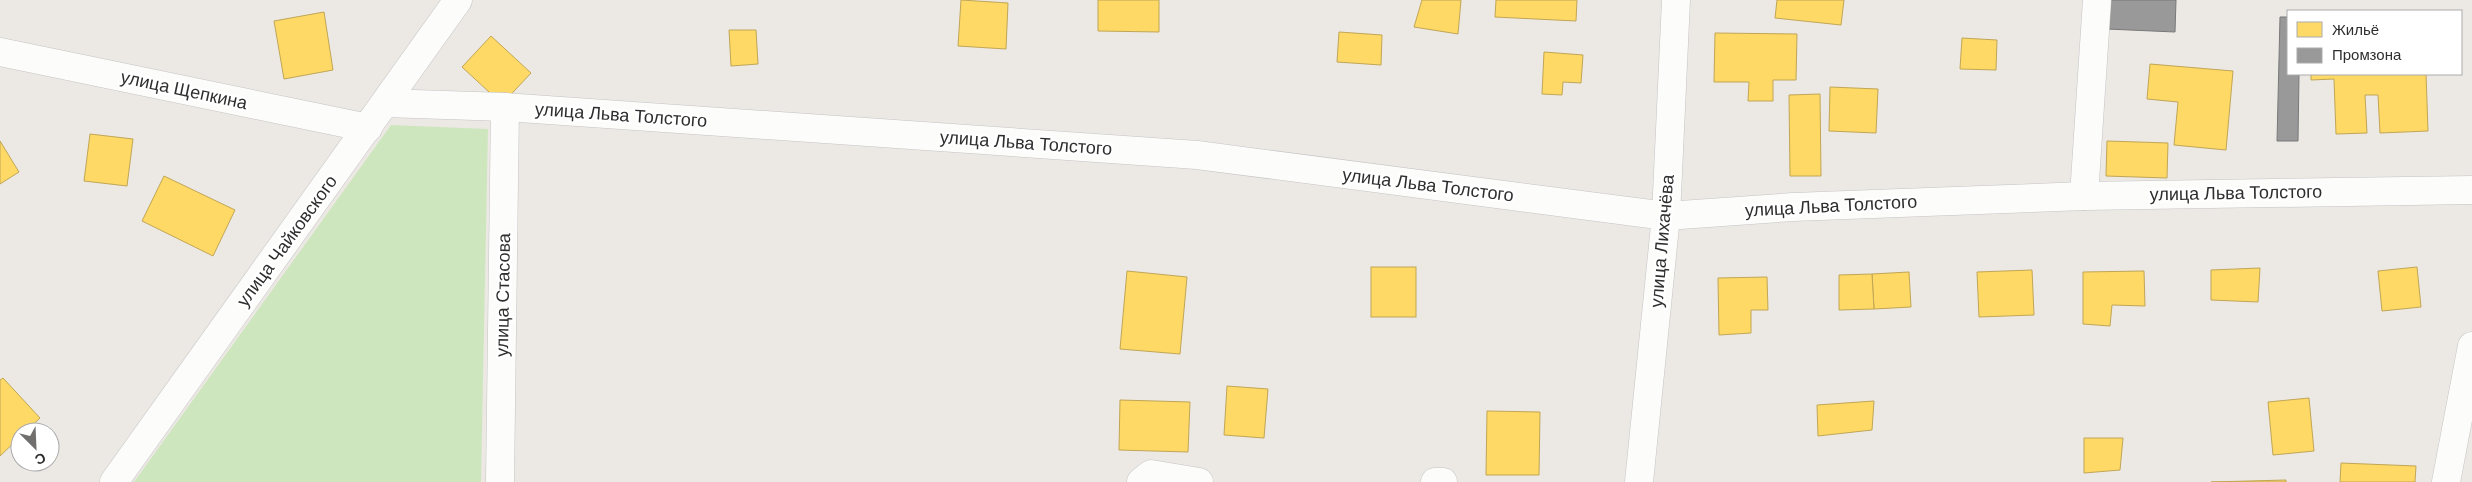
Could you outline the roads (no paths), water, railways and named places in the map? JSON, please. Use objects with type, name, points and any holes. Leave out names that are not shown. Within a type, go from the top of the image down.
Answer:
[{"type":"street","name":"улица Чайковского","points":[[114,482],[458,0]]},
{"type":"street","name":"улица Лихачёва","points":[[1639,482],[1666,216],[1676,0]]},
{"type":"street","points":[[2084,196],[2097,0]]},
{"type":"street","name":"улица Щепкина","points":[[0,52],[368,128]]},
{"type":"street","name":"улица Льва Толстого","points":[[385,103],[505,107],[1197,155],[1666,216],[1793,207],[2084,196],[2472,190]]},
{"type":"street","name":"улица Стасова","points":[[500,482],[505,107]]},
{"type":"street","points":[[2446,482],[2472,346]]},
{"type":"street","points":[[1141,482],[1151,474],[1198,482]]},
{"type":"street","points":[[1435,482],[1443,482]]}]
